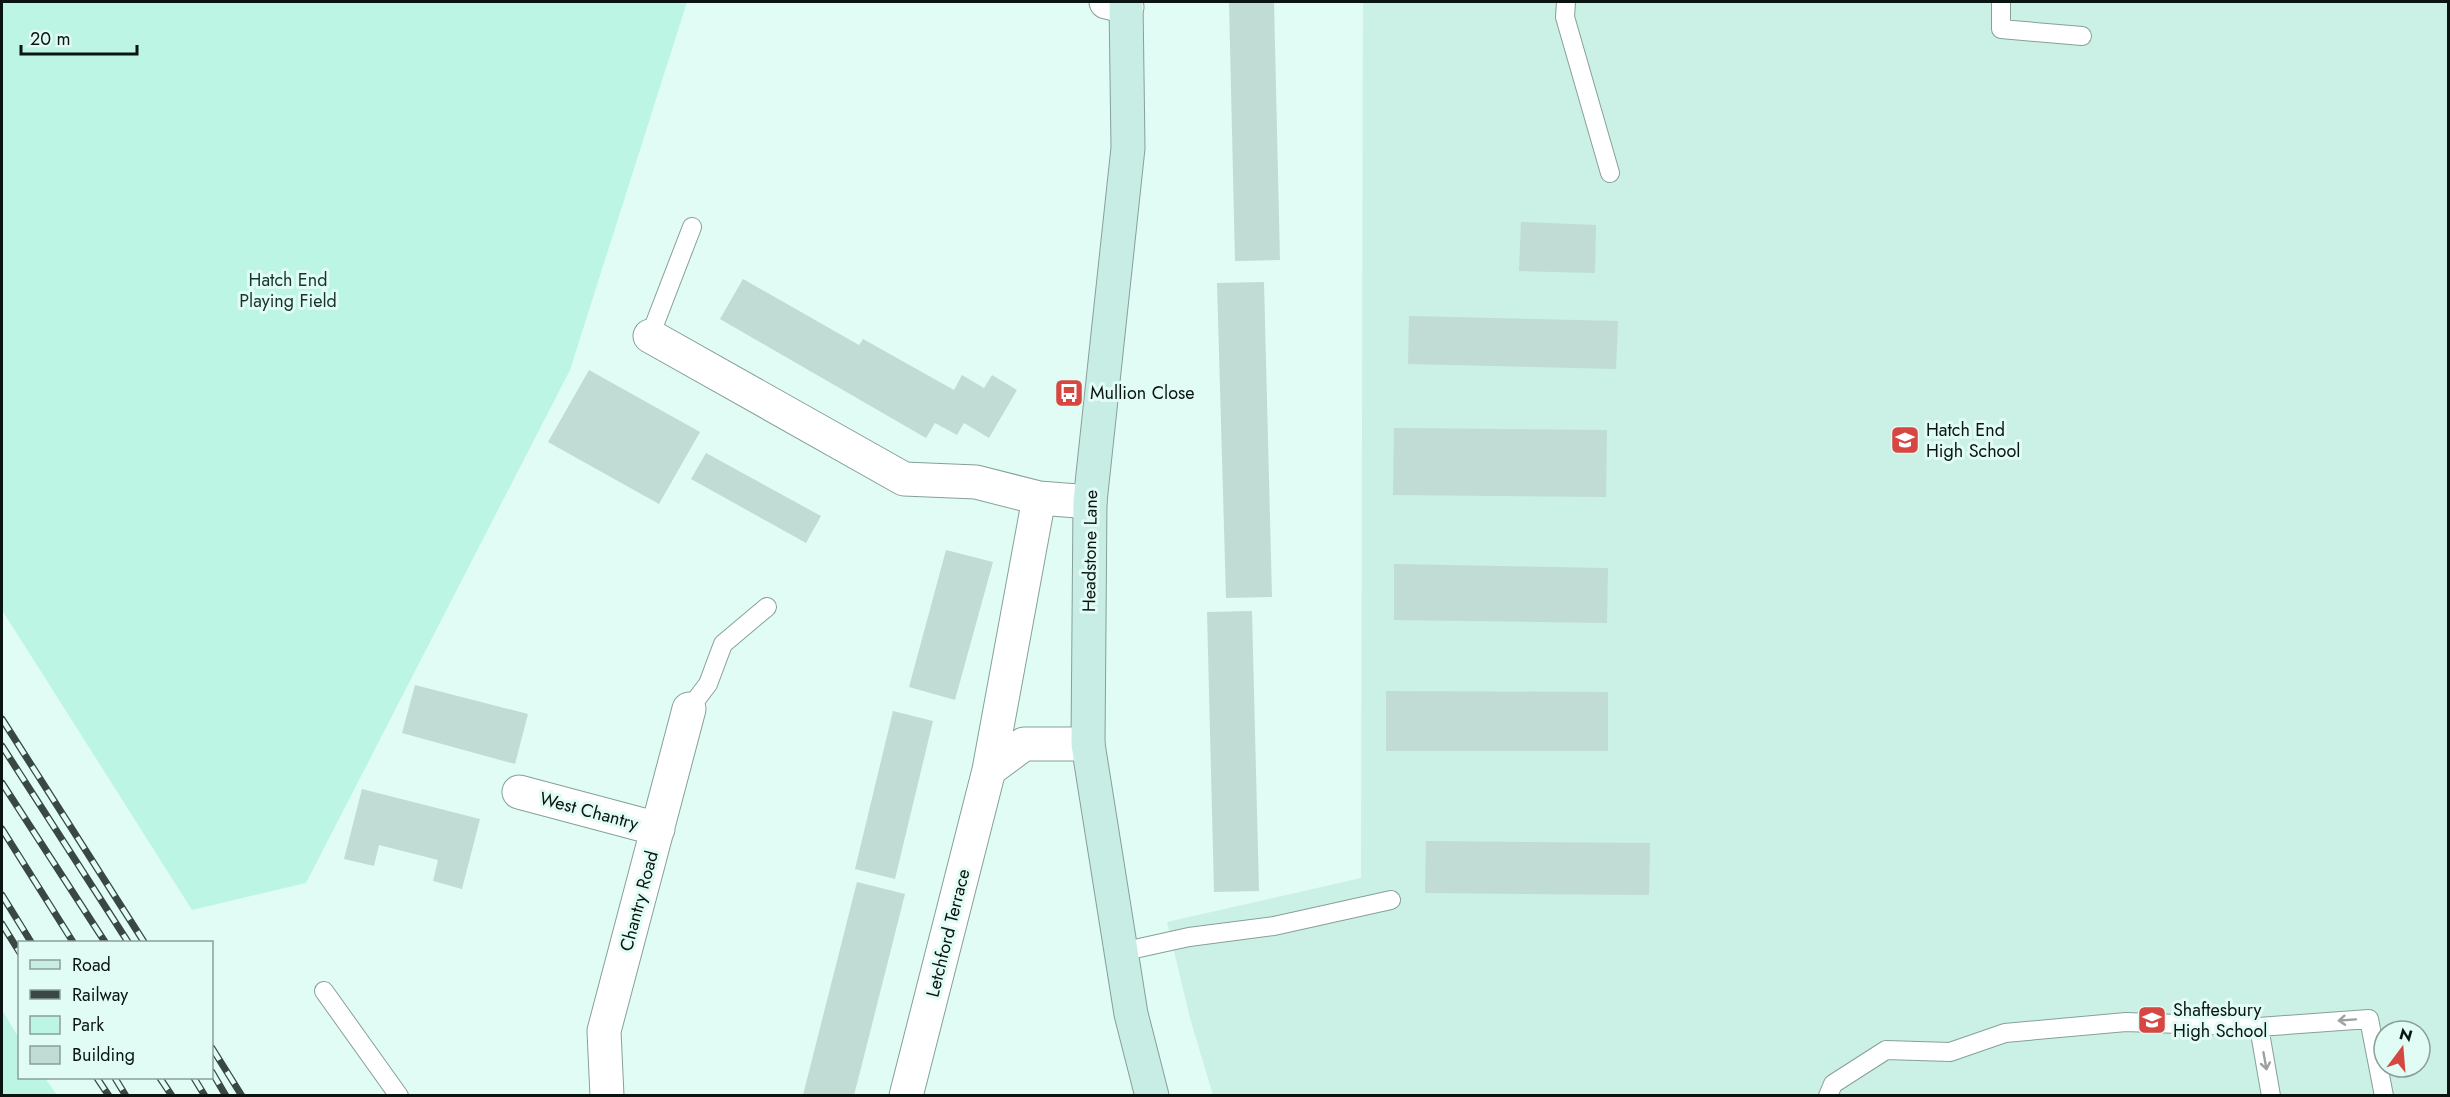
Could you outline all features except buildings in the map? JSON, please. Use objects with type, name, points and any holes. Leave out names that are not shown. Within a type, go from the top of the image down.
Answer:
[{"type":"street","name":"Headstone Lane","points":[[1120,3],[1128,148],[1090,502],[1088,744],[1131,1014],[1152,1095]]},
{"type":"street","points":[[650,336],[904,479],[976,482],[1039,498],[1090,502]]},
{"type":"street","name":"Letchford Terrace","points":[[906,1095],[989,770],[1039,498]]},
{"type":"street","name":"Chantry Road","points":[[607,1095],[604,1031],[689,709]]},
{"type":"street","points":[[989,770],[1024,744],[1088,744]]},
{"type":"street","name":"West Chantry","points":[[519,792],[658,830]]},
{"type":"lane","points":[[1566,2],[1565,16],[1610,173]]},
{"type":"lane","points":[[2001,2],[2001,29],[2082,36]]},
{"type":"lane","points":[[650,336],[692,227]]},
{"type":"lane","points":[[689,709],[708,684],[723,644],[767,608]]},
{"type":"lane","points":[[1121,951],[1189,937],[1274,926],[1392,900]]},
{"type":"lane","points":[[324,991],[399,1095]]},
{"type":"lane","points":[[1828,1095],[1833,1084],[1886,1050],[1950,1052],[2005,1033],[2126,1022],[2259,1027],[2369,1019],[2384,1095]]},
{"type":"lane","points":[[2259,1027],[2271,1095]]},
{"type":"shaded area","name":"Hatch End High School","points":[[1363,2],[2448,2],[2448,1095],[1213,1095],[1190,1018],[1167,922],[1361,878]]},
{"type":"green space","name":"Hatch End Playing Field","points":[[2,2],[687,2],[570,370],[306,883],[192,910],[2,610]]},
{"type":"green space","points":[[2,1010],[18,1036],[18,1079],[46,1079],[57,1095],[2,1095]]},
{"type":"railway","points":[[2,719],[143,941]]},
{"type":"railway","points":[[2,746],[127,941]]},
{"type":"railway","points":[[2,783],[104,941]]},
{"type":"railway","points":[[2,829],[72,941]]},
{"type":"railway","points":[[2,895],[30,941]]},
{"type":"railway","points":[[2,924],[18,950]]},
{"type":"railway","points":[[213,1050],[242,1096]]},
{"type":"railway","points":[[213,1074],[226,1096]]},
{"type":"railway","points":[[98,1079],[109,1096]]},
{"type":"railway","points":[[116,1079],[126,1096]]},
{"type":"railway","points":[[161,1079],[172,1096]]},
{"type":"railway","points":[[195,1079],[205,1096]]},
{"type":"place","name":"Mullion Close","points":[[1069,393]]},
{"type":"place","name":"Hatch End High School","points":[[1905,440]]},
{"type":"place","name":"Shaftesbury High School","points":[[2152,1020]]}]
